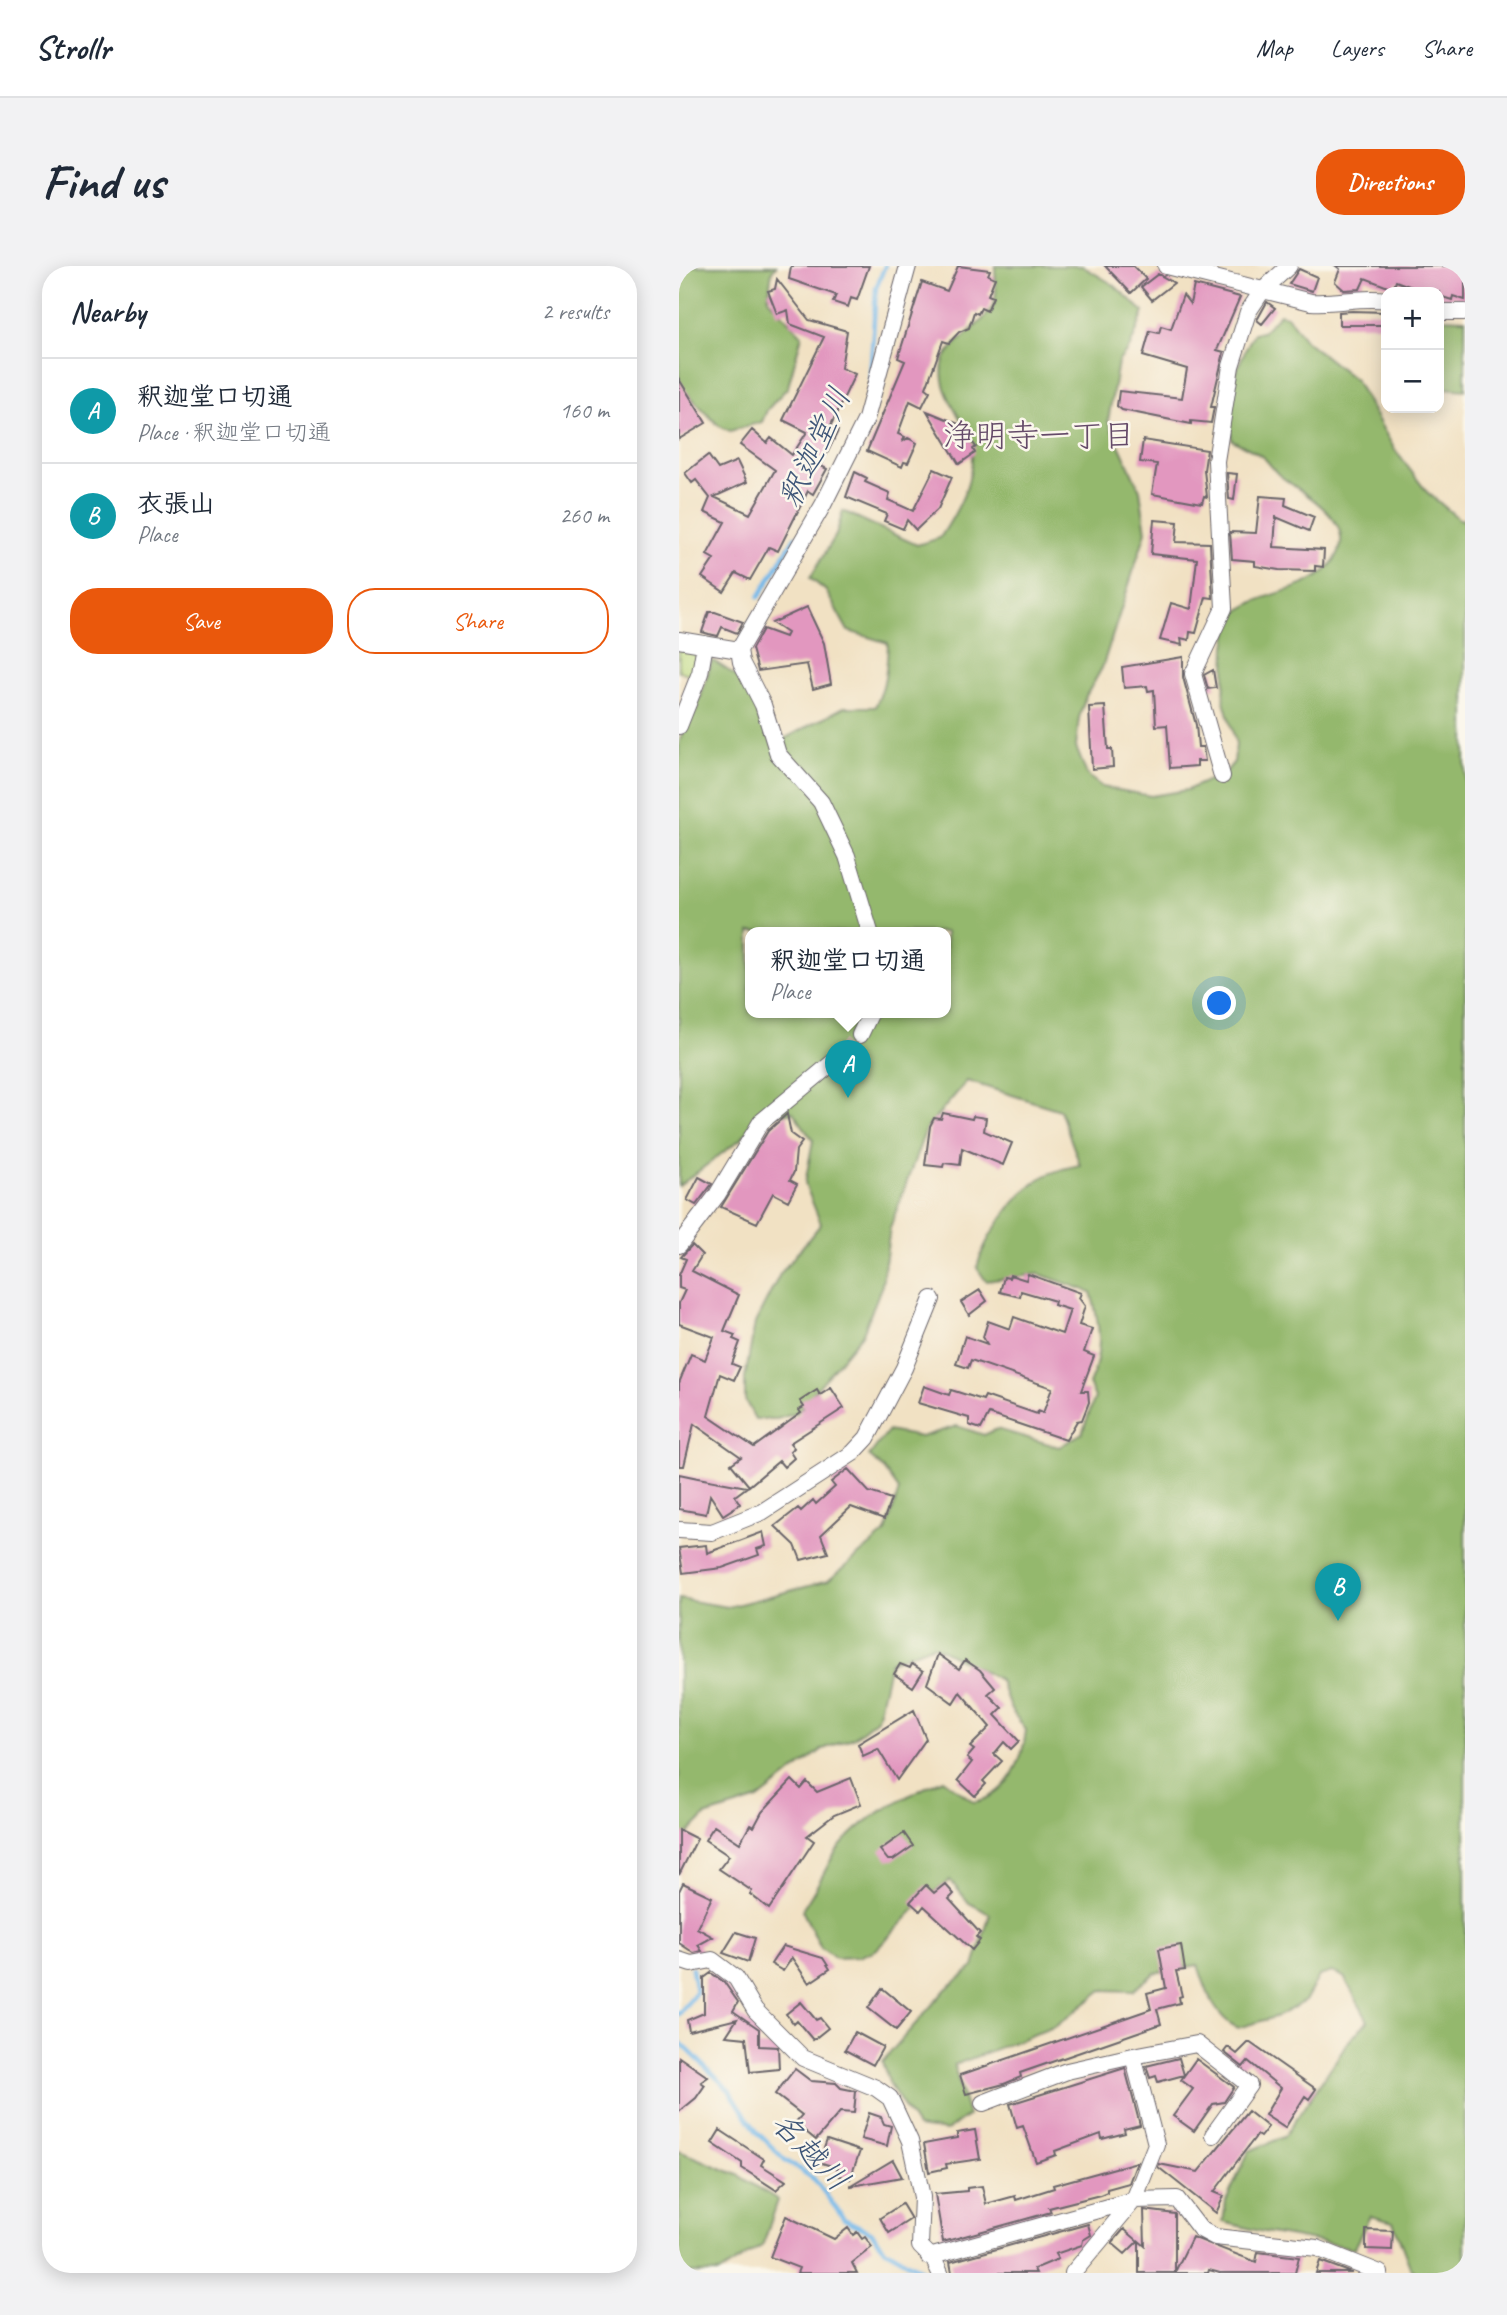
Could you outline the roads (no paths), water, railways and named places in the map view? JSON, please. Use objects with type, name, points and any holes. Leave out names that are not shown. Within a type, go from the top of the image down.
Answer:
[{"type":"street","points":[[868,927],[847,856],[821,802],[775,746],[763,705],[741,662],[739,650],[823,505],[866,419],[908,266]]},
{"type":"street","points":[[1166,266],[1320,303],[1369,298],[1381,299]]},
{"type":"street","points":[[1222,776],[1193,674],[1224,608],[1216,461],[1231,366],[1248,312],[1262,291],[1289,266]]},
{"type":"street","points":[[1444,312],[1465,312]]},
{"type":"street","points":[[679,640],[739,650]]},
{"type":"street","points":[[679,726],[700,673],[705,645]]},
{"type":"street","points":[[860,1035],[868,1018]]},
{"type":"street","points":[[679,1245],[717,1195],[761,1122],[843,1054]]},
{"type":"street","points":[[679,1530],[712,1532],[762,1512],[853,1453],[867,1438],[904,1368],[932,1299]]},
{"type":"street","points":[[679,1960],[700,1964],[712,1960],[736,1978],[755,2010],[803,2058],[876,2088],[890,2098],[910,2141],[922,2197],[920,2246],[934,2260],[940,2273]]},
{"type":"street","points":[[983,2103],[1067,2071],[1197,2044],[1249,2085],[1213,2135]]},
{"type":"street","points":[[1073,2273],[1134,2200],[1156,2144],[1133,2056]]},
{"type":"street","points":[[929,2257],[1134,2200],[1177,2199],[1200,2229],[1215,2237],[1317,2248],[1380,2273]]},
{"type":"waterway","name":"釈迦堂川","points":[[870,379],[876,288],[885,266]]},
{"type":"waterway","name":"釈迦堂川","points":[[759,597],[795,537]]},
{"type":"waterway","name":"名越川","points":[[679,2014],[696,1992],[692,1969]]},
{"type":"waterway","name":"名越川","points":[[679,2041],[729,2090],[757,2132],[785,2160],[814,2179],[844,2219],[871,2232],[886,2250],[927,2273]]},
{"type":"tunnel","points":[[843,1054],[860,1035]]},
{"type":"place","name":"釈迦堂口切通","points":[[848,1098]]},
{"type":"place","name":"衣張山","points":[[1338,1621]]},
{"type":"district","name":"浄明寺一丁目","points":[[1039,435]]}]
